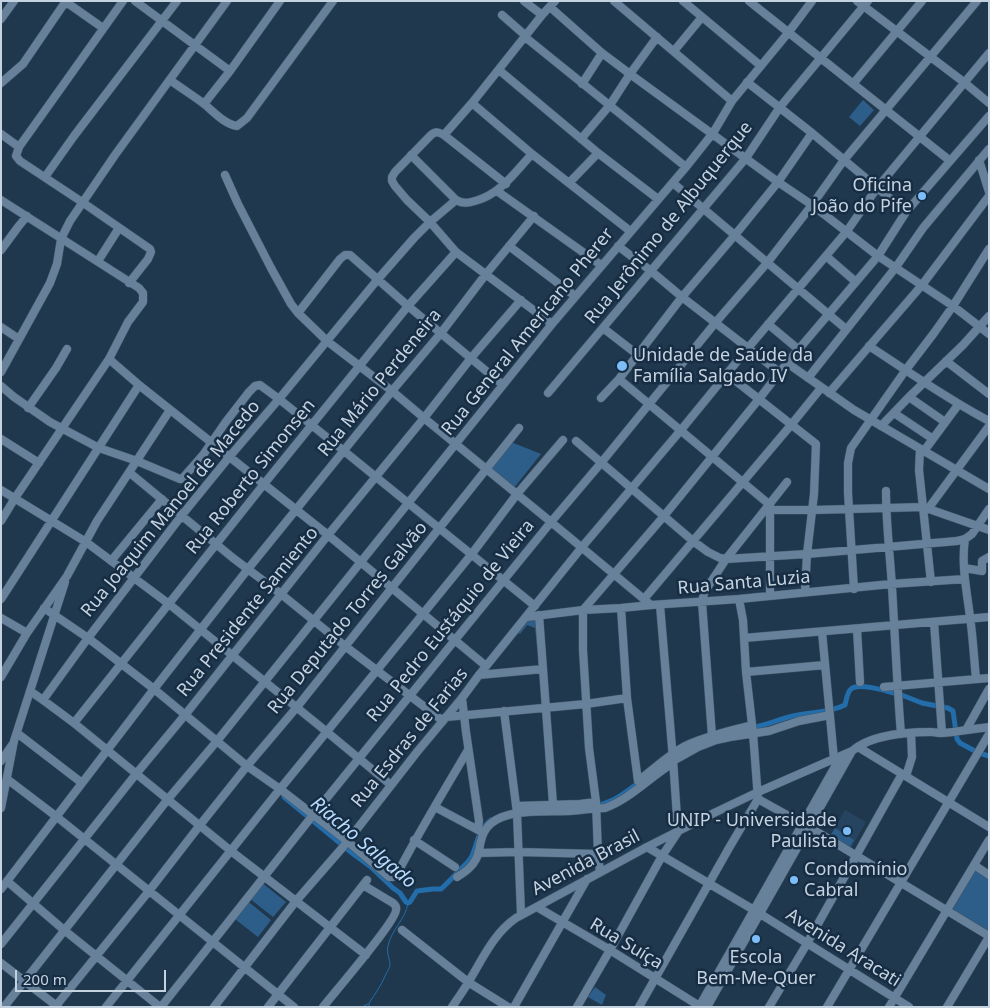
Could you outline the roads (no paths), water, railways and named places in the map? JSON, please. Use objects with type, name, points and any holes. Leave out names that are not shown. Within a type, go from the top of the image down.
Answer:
[{"type":"street","points":[[1,19],[14,1]]},
{"type":"street","points":[[122,1],[19,147],[16,156],[20,161],[150,249],[150,255],[129,283]]},
{"type":"street","points":[[135,1],[230,71]]},
{"type":"street","points":[[45,177],[177,1]]},
{"type":"street","points":[[1,372],[50,283],[57,264],[60,239],[66,228],[114,155],[227,1]]},
{"type":"street","points":[[204,104],[280,1]]},
{"type":"street","points":[[524,1],[542,15]]},
{"type":"street","points":[[614,1],[732,101]]},
{"type":"street","points":[[749,1],[949,160]]},
{"type":"street","points":[[853,84],[922,1]]},
{"type":"street","name":"Rua Pedro Eustáquio de Vieira","points":[[161,1007],[311,817],[551,522],[767,263],[844,160],[977,1]]},
{"type":"street","points":[[1,83],[23,64],[66,2],[103,28]]},
{"type":"street","points":[[170,80],[226,122],[237,126],[247,118],[331,2]]},
{"type":"street","points":[[686,2],[761,66]]},
{"type":"street","name":"Rua General Americano Pherer","points":[[4,1007],[168,799],[552,324],[686,167],[713,133],[732,101],[788,33],[810,2]]},
{"type":"street","points":[[863,3],[897,32],[989,103]]},
{"type":"street","name":"Rua Jerônimo de Albuquerque","points":[[548,393],[746,158],[780,107],[863,3]]},
{"type":"street","points":[[444,135],[472,104],[542,15],[553,4],[602,53],[812,205],[878,256],[922,284],[989,334]]},
{"type":"street","points":[[502,15],[582,84],[686,167]]},
{"type":"street","points":[[674,51],[702,17]]},
{"type":"street","points":[[581,138],[610,105],[657,37]]},
{"type":"street","points":[[582,84],[602,53]]},
{"type":"street","name":"Rua Esdras de Farias","points":[[214,1007],[296,901],[345,844],[582,547],[847,231],[877,188],[989,53]]},
{"type":"street","points":[[499,70],[598,153],[658,199]]},
{"type":"street","points":[[747,82],[812,133],[906,212]]},
{"type":"street","points":[[472,104],[630,231]]},
{"type":"street","points":[[600,872],[596,805],[586,704],[583,610],[664,516],[759,400],[779,372],[878,256],[906,212],[989,116]]},
{"type":"street","points":[[506,184],[438,132],[431,135],[392,177],[395,186],[456,252],[552,324]]},
{"type":"street","points":[[601,398],[619,379],[682,297],[735,236],[778,182],[812,133]]},
{"type":"street","points":[[1,134],[19,147]]},
{"type":"street","points":[[808,378],[896,266],[923,228],[989,148]]},
{"type":"street","points":[[569,183],[598,153]]},
{"type":"street","points":[[412,155],[456,200],[468,203],[497,191],[506,184],[532,154]]},
{"type":"street","points":[[979,160],[989,192]]},
{"type":"street","points":[[225,175],[271,268],[298,313],[327,341],[392,390],[647,602],[693,541],[821,388]]},
{"type":"street","points":[[672,182],[846,329]]},
{"type":"street","points":[[497,191],[601,265]]},
{"type":"street","points":[[829,393],[922,284],[989,196]]},
{"type":"street","points":[[1,200],[141,290],[144,299],[128,322],[109,359],[1,521]]},
{"type":"street","name":"Rua Joaquim Manoel de Macedo","points":[[44,700],[88,638],[182,515],[230,456],[414,238],[456,200]]},
{"type":"street","points":[[1,249],[27,216]]},
{"type":"street","name":"Rua Mário Perdeneira","points":[[1,889],[248,569],[534,216]]},
{"type":"street","points":[[98,261],[119,228]]},
{"type":"street","points":[[510,246],[575,296]]},
{"type":"street","points":[[618,246],[779,372]]},
{"type":"street","points":[[854,589],[849,509],[849,455],[852,445],[953,306],[989,249]]},
{"type":"street","name":"Rua Roberto Simonsen","points":[[74,723],[311,425],[408,306],[456,252]]},
{"type":"street","points":[[298,313],[340,259],[348,254],[353,256],[408,306],[503,385]]},
{"type":"street","points":[[826,256],[856,282]]},
{"type":"street","name":"Rua Presidente Samiento","points":[[1,944],[328,535],[471,358],[521,300]]},
{"type":"street","points":[[882,426],[909,397],[963,346],[989,316]]},
{"type":"street","points":[[768,324],[798,350]]},
{"type":"street","points":[[1,328],[19,339]]},
{"type":"street","points":[[603,328],[638,355]]},
{"type":"street","points":[[869,346],[958,405],[989,421]]},
{"type":"street","points":[[28,408],[67,349]]},
{"type":"street","points":[[109,359],[170,410],[328,535],[486,666]]},
{"type":"street","points":[[946,361],[989,394]]},
{"type":"street","points":[[787,363],[854,410],[989,488]]},
{"type":"street","points":[[727,374],[816,444],[813,510],[807,554],[805,592]]},
{"type":"street","points":[[619,379],[742,482],[768,509],[770,596]]},
{"type":"street","points":[[1,599],[139,385]]},
{"type":"street","points":[[1,386],[28,408],[61,429],[99,448],[180,479],[203,456],[225,422],[249,392],[255,386],[260,385],[535,606]]},
{"type":"street","points":[[909,397],[945,422]]},
{"type":"street","points":[[931,582],[926,508],[920,470],[922,450],[933,439],[958,405]]},
{"type":"street","points":[[2,673],[66,576],[97,521],[170,410]]},
{"type":"street","points":[[894,413],[933,439]]},
{"type":"street","points":[[926,508],[989,426]]},
{"type":"street","name":"Rua Deputado Torres Galvão","points":[[56,1006],[519,428]]},
{"type":"street","points":[[1,439],[39,463]]},
{"type":"street","points":[[106,1007],[280,789],[471,555],[517,494],[563,440]]},
{"type":"street","points":[[576,441],[693,541],[708,552],[726,559],[888,548],[965,540]]},
{"type":"street","points":[[130,473],[345,646],[410,696],[444,719],[464,715],[586,704],[627,698]]},
{"type":"street","points":[[712,736],[702,602],[704,593],[726,559],[768,509],[787,482]]},
{"type":"street","points":[[1,490],[86,542],[111,560],[264,680],[391,785]]},
{"type":"street","points":[[886,491],[888,548],[901,734]]},
{"type":"street","points":[[111,560],[162,499]]},
{"type":"street","points":[[768,509],[926,508],[989,530]]},
{"type":"street","points":[[976,679],[964,568],[964,547],[965,540],[978,526],[989,508]]},
{"type":"street","points":[[964,568],[984,569],[982,561],[988,557]]},
{"type":"street","points":[[1,808],[16,737],[66,576]]},
{"type":"street","name":"Rua Santa Luzia","points":[[526,617],[583,610],[621,608],[647,602],[660,605],[702,602],[965,579]]},
{"type":"street","points":[[639,1007],[758,796],[743,620],[739,599]]},
{"type":"street","points":[[577,1007],[662,856],[678,832],[660,605]]},
{"type":"street","points":[[44,608],[88,638],[154,689],[247,766],[280,789],[311,817],[389,876],[393,877],[397,874],[414,840],[468,750]]},
{"type":"street","points":[[621,608],[627,698],[638,781],[673,759],[698,747],[753,729]]},
{"type":"street","points":[[539,615],[553,804]]},
{"type":"street","points":[[744,638],[989,617]]},
{"type":"street","points":[[1,618],[27,633]]},
{"type":"street","points":[[934,622],[942,733]]},
{"type":"street","points":[[857,629],[860,682]]},
{"type":"street","points":[[806,826],[838,757],[830,715],[822,632]]},
{"type":"street","points":[[746,672],[825,666]]},
{"type":"street","points":[[479,675],[543,669]]},
{"type":"street","points":[[884,687],[989,678]]},
{"type":"street","points":[[959,731],[989,689]]},
{"type":"street","points":[[30,691],[74,723],[231,851],[366,955]]},
{"type":"street","points":[[435,807],[479,830],[462,698]]},
{"type":"street","points":[[504,711],[516,809],[521,914]]},
{"type":"street","points":[[457,878],[475,862],[481,838],[489,826],[516,809],[553,804],[596,805],[605,808],[629,794],[656,774],[692,743],[712,736],[753,729],[769,731],[807,719],[830,715]]},
{"type":"street","name":"Avenida Brasil","points":[[452,1007],[490,945],[510,922],[521,914],[647,847],[879,738],[901,734],[942,733],[989,727]]},
{"type":"street","points":[[769,1007],[855,856],[904,775],[912,757],[912,733]]},
{"type":"street","points":[[827,1007],[989,734]]},
{"type":"street","points":[[1,761],[16,737]]},
{"type":"street","points":[[16,737],[82,783]]},
{"type":"street","points":[[702,1007],[806,826],[855,749],[904,775],[989,826]]},
{"type":"street","points":[[7,779],[294,1007]]},
{"type":"street","points":[[758,796],[989,936],[947,1007]]},
{"type":"street","points":[[516,809],[569,811],[596,805]]},
{"type":"street","points":[[414,840],[455,867]]},
{"type":"street","points":[[889,1007],[989,840]]},
{"type":"street","name":"Avenida Aracati","points":[[647,847],[807,942],[909,1007]]},
{"type":"street","points":[[478,853],[598,854]]},
{"type":"street","points":[[974,865],[989,874]]},
{"type":"street","points":[[514,1007],[587,880]]},
{"type":"street","points":[[7,881],[64,930],[161,1007]]},
{"type":"street","points":[[268,1007],[365,882],[393,903],[396,909],[394,916],[366,955],[323,1007]]},
{"type":"street","name":"Rua Suíça","points":[[536,906],[702,1007]]},
{"type":"street","points":[[402,930],[468,982],[508,1007]]},
{"type":"street","points":[[1,963],[56,1006]]},
{"type":"waterway","name":"Riacho Salgado","points":[[750,728],[793,716],[839,708],[845,705],[849,692],[853,688],[870,687],[893,693]]},
{"type":"waterway","name":"Riacho Salgado","points":[[899,694],[922,703],[948,708],[953,711],[957,739],[960,743],[973,750]]},
{"type":"waterway","name":"Riacho Salgado","points":[[982,754],[989,756]]},
{"type":"waterway","name":"Riacho Salgado","points":[[597,805],[615,799],[641,781]]},
{"type":"waterway","name":"Riacho Salgado","points":[[284,797],[371,867],[400,893],[408,903],[417,891],[441,889],[471,858],[480,833],[491,820]]},
{"type":"waterway","points":[[369,1007],[369,1003],[380,987],[389,968],[388,948],[390,940],[407,909],[408,903]]},
{"type":"waterway","points":[[362,1007],[368,1004]]},
{"type":"place","name":"Oficina João do Pife","points":[[922,196]]},
{"type":"place","name":"Unidade de Saúde da Família Salgado IV","points":[[622,366]]},
{"type":"place","name":"UNIP - Universidade Paulista","points":[[847,831]]},
{"type":"place","name":"Condomínio Cabral","points":[[794,880]]},
{"type":"place","name":"Escola Bem-Me-Quer","points":[[756,939]]}]
